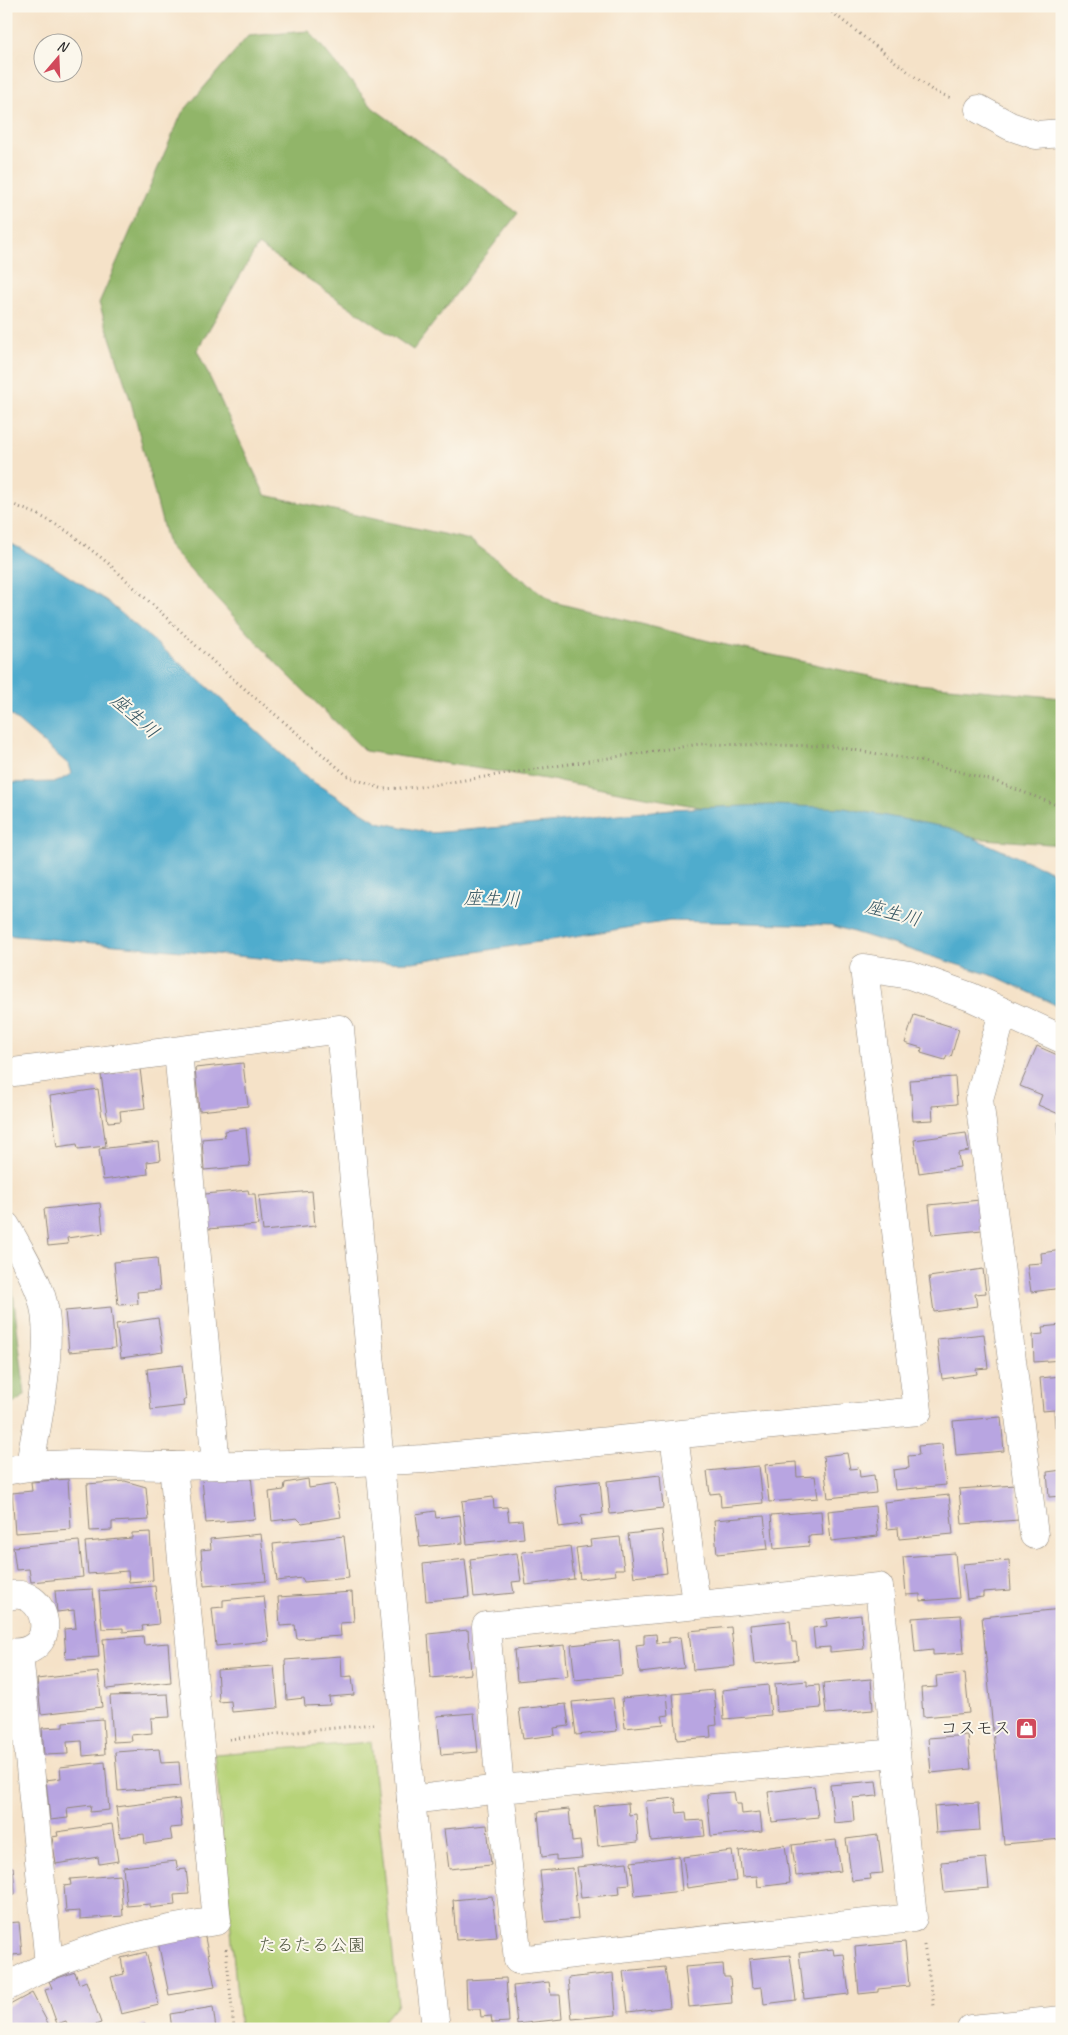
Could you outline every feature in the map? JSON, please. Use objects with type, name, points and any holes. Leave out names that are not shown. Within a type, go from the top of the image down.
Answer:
[{"type":"street","points":[[979,109],[1010,126],[1036,135],[1062,133]]},
{"type":"street","points":[[6,1226],[30,1268],[41,1296],[47,1326],[44,1374],[18,1468],[380,1462],[674,1436],[918,1411],[864,968],[910,975],[971,997],[1062,1039]]},
{"type":"street","points":[[1003,1012],[979,1099],[1034,1535]]},
{"type":"street","points":[[6,1073],[340,1029],[411,1800],[436,2029]]},
{"type":"street","points":[[178,1051],[216,1465]]},
{"type":"street","points":[[674,1436],[696,1604]]},
{"type":"street","points":[[6,1988],[49,1965],[82,1952],[137,1936],[217,1921],[173,1466]]},
{"type":"street","points":[[879,1587],[913,1918],[518,1960],[500,1789],[486,1626],[696,1604],[879,1587]]},
{"type":"street","points":[[6,1597],[11,1595],[27,1597],[39,1606],[45,1620],[43,1636],[34,1648],[13,1652],[49,1965]]},
{"type":"street","points":[[411,1800],[500,1789],[896,1753]]},
{"type":"street","points":[[971,2029],[1062,2020]]},
{"type":"path","points":[[824,6],[933,91],[979,109]]},
{"type":"path","points":[[6,502],[37,514],[67,531],[108,563],[219,667],[349,777],[383,789],[419,788],[700,744],[831,746],[929,763],[997,782],[1062,807]]},
{"type":"path","points":[[200,1742],[382,1724]]},
{"type":"path","points":[[913,1918],[922,1935],[934,2006]]},
{"type":"path","points":[[217,1921],[225,1935],[234,2029]]},
{"type":"green space","points":[[309,31],[373,108],[518,213],[413,350],[258,245],[197,350],[265,495],[470,540],[553,602],[717,643],[897,682],[1062,698],[1062,845],[792,824],[559,781],[365,751],[278,665],[168,545],[131,402],[99,303],[182,113],[248,36]]},
{"type":"green space","points":[[6,1262],[10,1267],[25,1395],[6,1409]]},
{"type":"green space","name":"たるたる公園","points":[[371,1742],[398,2004],[377,2029],[240,2029],[215,1754]]},
{"type":"water","name":"座生川","points":[[6,541],[51,565],[107,601],[210,689],[310,780],[378,822],[431,833],[549,823],[670,809],[770,805],[844,808],[950,828],[1062,876],[1062,1008],[997,977],[831,925],[670,921],[413,962],[325,964],[6,935],[6,783],[57,782],[71,774],[68,764],[6,711]]},
{"type":"building","points":[[914,1015],[959,1029],[951,1057],[947,1056],[945,1060],[921,1053],[922,1048],[905,1043]]},
{"type":"building","points":[[1037,1046],[1062,1057],[1061,1115],[1038,1105],[1042,1095],[1020,1086]]},
{"type":"building","points":[[243,1063],[248,1106],[199,1111],[195,1068]]},
{"type":"building","points":[[140,1069],[145,1108],[120,1111],[121,1121],[108,1122],[101,1075]]},
{"type":"building","points":[[955,1077],[957,1104],[932,1106],[933,1120],[913,1121],[910,1080]]},
{"type":"building","points":[[98,1089],[106,1146],[78,1149],[77,1144],[57,1147],[50,1096]]},
{"type":"building","points":[[1062,1121],[1062,1159],[1060,1159],[1058,1122]]},
{"type":"building","points":[[246,1128],[250,1166],[204,1170],[202,1139],[225,1137],[224,1131]]},
{"type":"building","points":[[966,1133],[969,1151],[958,1153],[960,1167],[919,1173],[914,1140]]},
{"type":"building","points":[[159,1142],[161,1160],[147,1162],[148,1174],[103,1180],[99,1149]]},
{"type":"building","points":[[248,1190],[249,1194],[255,1194],[258,1225],[208,1229],[205,1194]]},
{"type":"building","points":[[312,1191],[315,1226],[263,1231],[259,1196]]},
{"type":"building","points":[[980,1200],[982,1230],[932,1235],[929,1205]]},
{"type":"building","points":[[100,1203],[103,1233],[67,1238],[68,1244],[48,1246],[44,1209]]},
{"type":"building","points":[[1062,1250],[1062,1288],[1031,1292],[1027,1264],[1042,1263],[1041,1253]]},
{"type":"building","points":[[157,1258],[160,1290],[137,1292],[138,1304],[118,1305],[114,1262]]},
{"type":"building","points":[[983,1269],[986,1293],[975,1294],[977,1306],[934,1312],[929,1277]]},
{"type":"building","points":[[111,1307],[115,1348],[69,1352],[65,1311]]},
{"type":"building","points":[[158,1318],[163,1352],[121,1358],[116,1324]]},
{"type":"building","points":[[1062,1325],[1062,1360],[1034,1362],[1033,1335],[1043,1334],[1042,1327]]},
{"type":"building","points":[[984,1334],[988,1368],[976,1369],[977,1374],[942,1379],[937,1339]]},
{"type":"building","points":[[182,1365],[186,1399],[183,1401],[184,1406],[151,1410],[147,1369]]},
{"type":"building","points":[[1062,1376],[1062,1426],[1055,1427],[1054,1410],[1043,1411],[1040,1378]]},
{"type":"building","points":[[1001,1417],[1004,1451],[956,1455],[953,1421]]},
{"type":"building","points":[[942,1444],[946,1485],[895,1490],[893,1470],[909,1468],[908,1456],[919,1455],[918,1446]]},
{"type":"building","points":[[847,1453],[850,1469],[859,1468],[860,1477],[874,1475],[876,1493],[828,1498],[823,1456]]},
{"type":"building","points":[[796,1462],[797,1477],[815,1476],[818,1498],[769,1502],[765,1465]]},
{"type":"building","points":[[759,1466],[763,1503],[721,1507],[720,1493],[710,1494],[707,1471]]},
{"type":"building","points":[[1062,1470],[1062,1496],[1049,1497],[1047,1472]]},
{"type":"building","points":[[251,1474],[255,1519],[206,1523],[202,1479]]},
{"type":"building","points":[[660,1475],[663,1508],[610,1514],[607,1481]]},
{"type":"building","points":[[68,1479],[71,1529],[15,1533],[12,1493],[32,1491],[31,1482]]},
{"type":"building","points":[[308,1479],[309,1488],[335,1484],[341,1517],[302,1523],[297,1518],[272,1521],[269,1492],[284,1490],[285,1483]]},
{"type":"building","points":[[125,1481],[146,1487],[149,1520],[112,1522],[112,1530],[90,1531],[87,1484]]},
{"type":"building","points":[[600,1481],[603,1513],[581,1516],[582,1524],[559,1527],[554,1486]]},
{"type":"building","points":[[1016,1485],[1019,1520],[962,1524],[959,1489]]},
{"type":"building","points":[[949,1495],[953,1534],[899,1539],[898,1528],[887,1529],[884,1502]]},
{"type":"building","points":[[493,1497],[494,1508],[507,1507],[509,1521],[522,1520],[524,1538],[467,1544],[462,1501]]},
{"type":"building","points":[[875,1506],[878,1536],[831,1541],[828,1511]]},
{"type":"building","points":[[435,1511],[436,1518],[460,1515],[463,1543],[420,1547],[416,1514]]},
{"type":"building","points":[[821,1511],[823,1535],[808,1536],[809,1546],[774,1549],[771,1515]]},
{"type":"building","points":[[764,1516],[768,1549],[717,1554],[714,1520]]},
{"type":"building","points":[[662,1530],[667,1573],[634,1577],[628,1534]]},
{"type":"building","points":[[150,1532],[153,1580],[129,1582],[128,1571],[88,1574],[85,1542],[132,1538],[132,1533]]},
{"type":"building","points":[[261,1534],[266,1581],[204,1586],[201,1550],[211,1549],[210,1539]]},
{"type":"building","points":[[344,1536],[349,1578],[304,1582],[302,1578],[277,1581],[273,1544]]},
{"type":"building","points":[[620,1537],[624,1569],[615,1569],[616,1575],[580,1579],[576,1548],[591,1546],[590,1540]]},
{"type":"building","points":[[79,1541],[83,1577],[31,1582],[29,1569],[16,1570],[13,1547]]},
{"type":"building","points":[[570,1546],[574,1579],[526,1585],[522,1552]]},
{"type":"building","points":[[517,1553],[521,1581],[512,1582],[514,1593],[474,1597],[470,1559]]},
{"type":"building","points":[[955,1553],[959,1598],[920,1601],[920,1594],[906,1595],[903,1557]]},
{"type":"building","points":[[465,1559],[469,1597],[426,1601],[423,1564]]},
{"type":"building","points":[[1009,1560],[1011,1590],[983,1592],[983,1597],[967,1599],[963,1564]]},
{"type":"building","points":[[155,1586],[159,1624],[142,1626],[143,1630],[123,1632],[123,1628],[102,1629],[99,1591]]},
{"type":"building","points":[[93,1589],[99,1657],[66,1659],[64,1629],[76,1628],[74,1610],[57,1612],[55,1591]]},
{"type":"building","points":[[352,1592],[354,1622],[340,1623],[341,1636],[297,1639],[295,1625],[280,1626],[278,1597]]},
{"type":"building","points":[[264,1596],[269,1641],[216,1646],[212,1608],[223,1607],[223,1600]]},
{"type":"building","name":"コスモス","points":[[1062,1609],[1062,1839],[1004,1844],[982,1617]]},
{"type":"building","points":[[861,1615],[864,1649],[830,1652],[830,1647],[815,1648],[813,1628],[827,1626],[826,1619]]},
{"type":"building","points":[[961,1615],[964,1653],[933,1655],[933,1650],[915,1652],[912,1618]]},
{"type":"building","points":[[790,1621],[792,1642],[796,1642],[798,1660],[754,1664],[750,1625]]},
{"type":"building","points":[[731,1627],[735,1666],[693,1670],[689,1631]]},
{"type":"building","points":[[468,1630],[471,1674],[431,1678],[428,1634]]},
{"type":"building","points":[[656,1634],[657,1643],[669,1642],[669,1638],[680,1637],[684,1668],[640,1673],[636,1645],[644,1644],[644,1635]]},
{"type":"building","points":[[143,1636],[144,1645],[168,1643],[171,1682],[107,1689],[103,1639]]},
{"type":"building","points":[[619,1640],[622,1675],[575,1680],[571,1645]]},
{"type":"building","points":[[565,1645],[568,1676],[517,1681],[514,1650]]},
{"type":"building","points":[[341,1656],[342,1677],[352,1676],[354,1695],[329,1697],[330,1705],[305,1706],[304,1698],[287,1700],[285,1660]]},
{"type":"building","points":[[274,1666],[278,1708],[232,1712],[231,1701],[219,1702],[217,1670]]},
{"type":"building","points":[[98,1672],[102,1707],[41,1714],[37,1679]]},
{"type":"building","points":[[965,1673],[969,1713],[923,1717],[921,1688],[937,1687],[936,1676]]},
{"type":"building","points":[[871,1679],[873,1710],[826,1714],[823,1683]]},
{"type":"building","points":[[807,1681],[807,1686],[819,1685],[821,1708],[777,1712],[775,1684]]},
{"type":"building","points":[[768,1685],[771,1715],[724,1719],[722,1690]]},
{"type":"building","points":[[714,1690],[717,1725],[710,1726],[711,1737],[677,1740],[673,1694]]},
{"type":"building","points":[[168,1694],[170,1717],[151,1718],[152,1733],[131,1735],[132,1741],[113,1742],[110,1696]]},
{"type":"building","points":[[667,1694],[669,1715],[662,1716],[664,1724],[625,1728],[622,1698]]},
{"type":"building","points":[[613,1698],[617,1731],[576,1735],[572,1702]]},
{"type":"building","points":[[566,1704],[569,1726],[554,1728],[555,1735],[523,1739],[519,1709]]},
{"type":"building","points":[[474,1713],[478,1752],[441,1755],[437,1716]]},
{"type":"building","points":[[103,1719],[105,1754],[83,1756],[82,1741],[67,1742],[68,1754],[44,1755],[42,1728],[63,1727],[63,1722]]},
{"type":"building","points":[[968,1735],[971,1769],[931,1773],[928,1738]]},
{"type":"building","points":[[159,1749],[161,1763],[179,1762],[181,1786],[118,1791],[115,1752]]},
{"type":"building","points":[[105,1762],[109,1810],[90,1812],[91,1805],[67,1808],[68,1818],[50,1820],[46,1780],[61,1778],[60,1767]]},
{"type":"building","points":[[876,1781],[878,1796],[852,1798],[854,1821],[834,1823],[830,1785]]},
{"type":"building","points":[[814,1786],[818,1817],[772,1822],[768,1792]]},
{"type":"building","points":[[734,1792],[736,1804],[741,1804],[742,1814],[760,1812],[762,1831],[711,1836],[707,1794]]},
{"type":"building","points":[[675,1798],[677,1813],[686,1812],[687,1821],[703,1820],[705,1836],[651,1841],[646,1801]]},
{"type":"building","points":[[179,1799],[182,1827],[170,1828],[172,1840],[145,1844],[144,1834],[120,1837],[116,1807]]},
{"type":"building","points":[[628,1803],[629,1815],[636,1814],[638,1842],[598,1846],[594,1806]]},
{"type":"building","points":[[978,1803],[980,1830],[936,1833],[934,1806]]},
{"type":"building","points":[[569,1809],[572,1842],[580,1841],[582,1858],[556,1860],[556,1855],[542,1857],[538,1812]]},
{"type":"building","points":[[112,1824],[118,1861],[99,1864],[98,1857],[56,1864],[52,1837],[58,1836],[57,1832]]},
{"type":"building","points":[[487,1825],[491,1865],[449,1869],[444,1829]]},
{"type":"building","points":[[878,1835],[883,1873],[870,1874],[871,1879],[852,1881],[846,1839]]},
{"type":"building","points":[[836,1840],[841,1871],[796,1876],[792,1845]]},
{"type":"building","points":[[785,1845],[790,1883],[758,1887],[757,1876],[742,1877],[739,1851]]},
{"type":"building","points":[[732,1851],[736,1881],[687,1888],[683,1857]]},
{"type":"building","points":[[679,1856],[682,1891],[635,1896],[631,1862]]},
{"type":"building","points":[[986,1858],[989,1888],[944,1892],[941,1862]]},
{"type":"building","points":[[176,1861],[178,1870],[186,1869],[189,1894],[174,1895],[175,1905],[150,1908],[150,1904],[127,1906],[123,1867]]},
{"type":"building","points":[[627,1862],[630,1884],[619,1885],[620,1894],[581,1898],[577,1867]]},
{"type":"building","points":[[13,1867],[15,1894],[9,1895],[9,1901],[6,1901],[6,1868]]},
{"type":"building","points":[[573,1868],[578,1919],[545,1922],[540,1871]]},
{"type":"building","points":[[120,1875],[123,1916],[80,1919],[80,1911],[66,1912],[64,1886],[71,1885],[70,1879]]},
{"type":"building","points":[[492,1896],[497,1937],[456,1940],[453,1900]]},
{"type":"building","points":[[19,1922],[22,1954],[13,1955],[13,1961],[6,1962],[6,1923]]},
{"type":"building","points":[[204,1933],[215,1987],[169,1995],[158,1942]]},
{"type":"building","points":[[905,1942],[909,1986],[878,1989],[878,1992],[859,1994],[855,1947]]},
{"type":"building","points":[[833,1949],[834,1955],[844,1954],[849,1994],[804,1999],[799,1953]]},
{"type":"building","points":[[146,1952],[159,2005],[121,2014],[111,1977],[124,1974],[121,1958]]},
{"type":"building","points":[[790,1955],[796,2000],[764,2004],[762,1987],[752,1988],[749,1959]]},
{"type":"building","points":[[723,1964],[724,1977],[730,1977],[732,2003],[689,2007],[685,1967]]},
{"type":"building","points":[[665,1967],[670,2007],[628,2012],[623,1971]]},
{"type":"building","points":[[75,1972],[79,1984],[86,1981],[101,2023],[83,2029],[69,2029],[66,2021],[57,2024],[45,1990],[52,1988],[49,1981]]},
{"type":"building","points":[[613,1973],[616,2015],[572,2019],[568,1978]]},
{"type":"building","points":[[506,1978],[509,2022],[492,2023],[491,2016],[481,2017],[480,2009],[467,2009],[466,1980]]},
{"type":"building","points":[[549,1982],[551,1995],[560,1995],[562,2019],[517,2024],[513,1986]]},
{"type":"building","points":[[32,1993],[51,2029],[6,2029],[6,2007]]},
{"type":"building","points":[[213,2007],[216,2029],[172,2029],[170,2014]]},
{"type":"building","points":[[145,2024],[147,2029],[134,2029]]},
{"type":"place","name":"コスモス","points":[[1027,1728]]}]
